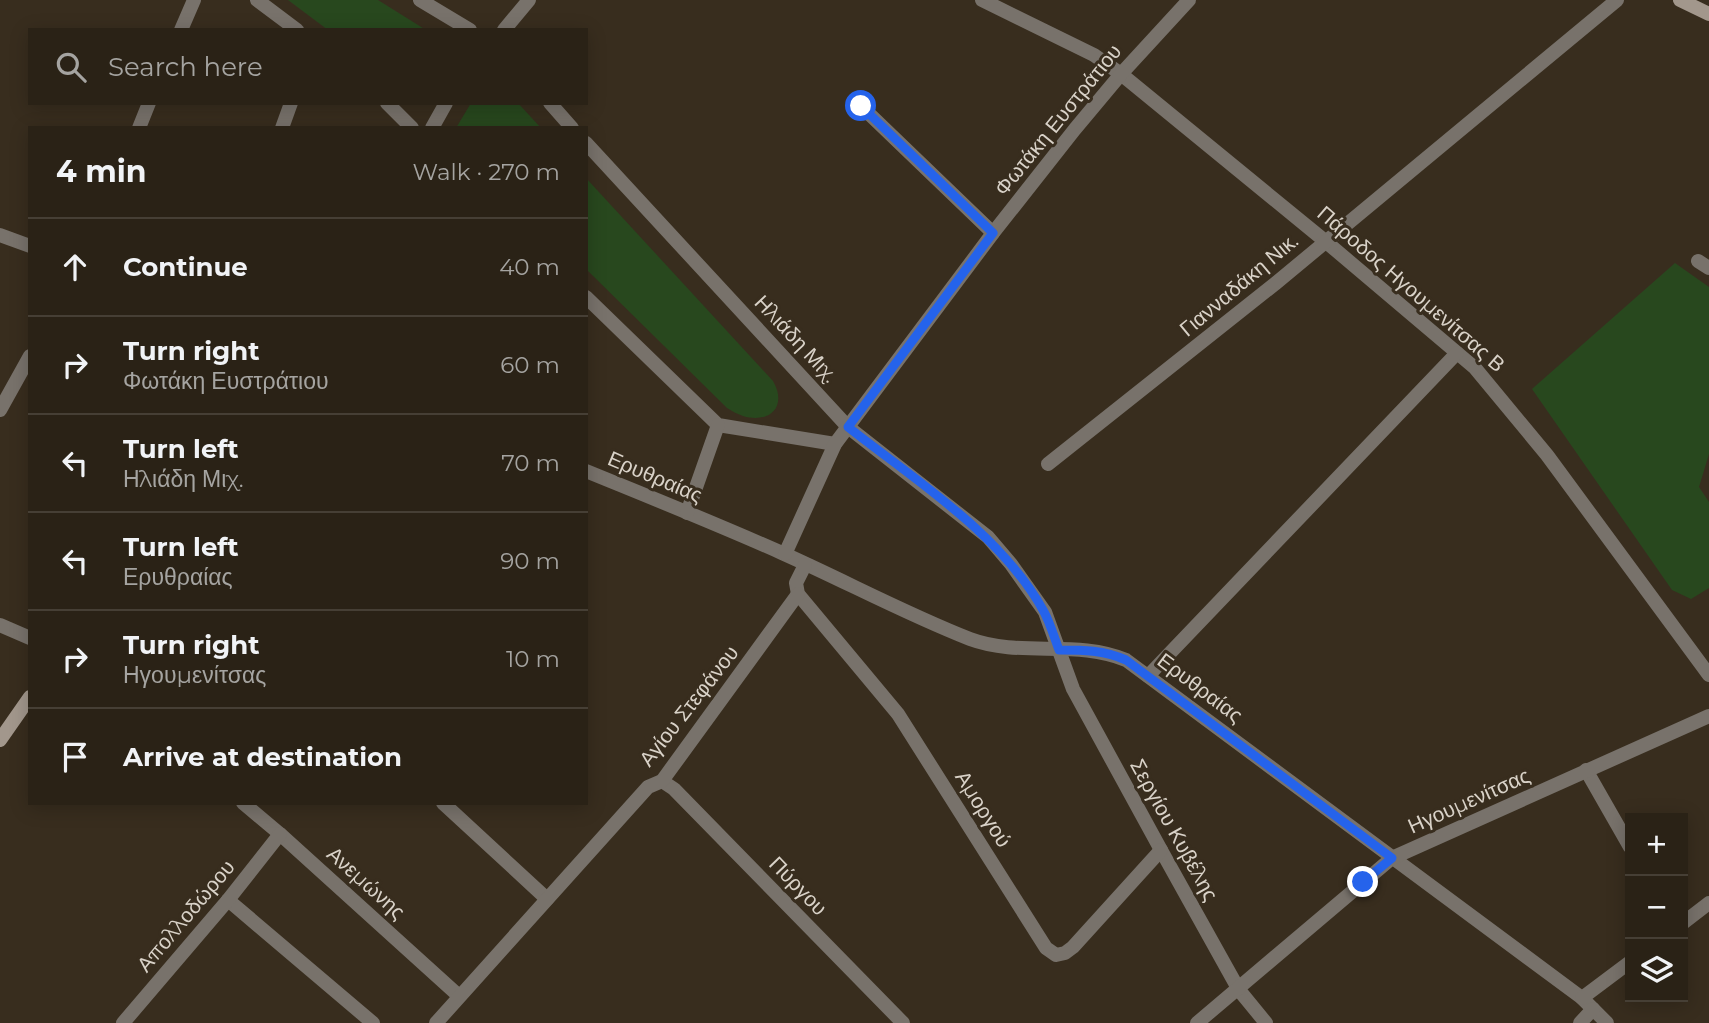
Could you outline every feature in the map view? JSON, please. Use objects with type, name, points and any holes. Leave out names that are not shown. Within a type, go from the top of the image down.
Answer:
[{"type":"street","points":[[182,28],[194,0]]},
{"type":"street","points":[[257,0],[294,28]]},
{"type":"street","points":[[420,0],[467,28]]},
{"type":"street","points":[[506,28],[529,0]]},
{"type":"street","name":"Πάροδος Ηγουμενίτσας Β","points":[[982,0],[1094,55],[1121,74],[1475,368],[1547,455],[1709,675]]},
{"type":"street","name":"Φωτάκη Ευστράτιου","points":[[785,554],[835,444],[993,233],[1121,74],[1189,0]]},
{"type":"street","name":"Γιανναδάκη Νικ.","points":[[1048,464],[1189,354],[1617,0]]},
{"type":"street","points":[[1680,0],[1709,14]]},
{"type":"street","points":[[140,126],[148,105]]},
{"type":"street","points":[[283,126],[290,105]]},
{"type":"street","points":[[389,105],[410,126]]},
{"type":"street","points":[[433,126],[445,105]]},
{"type":"street","points":[[552,105],[570,126]]},
{"type":"street","points":[[861,106],[993,233]]},
{"type":"street","name":"Ηλιάδη Μιχ.","points":[[588,145],[848,427],[988,537],[1039,603],[1059,650]]},
{"type":"street","points":[[0,235],[28,245]]},
{"type":"street","points":[[588,299],[718,425],[835,444]]},
{"type":"street","points":[[1148,676],[1457,353]]},
{"type":"street","points":[[0,410],[28,360]]},
{"type":"street","points":[[687,513],[718,425]]},
{"type":"street","name":"Ερυθραίας","points":[[588,472],[785,554],[971,639],[1015,649],[1092,650],[1126,660],[1582,998],[1608,1023]]},
{"type":"street","points":[[798,594],[796,583],[805,565]]},
{"type":"street","name":"Αγίου Στεφάνου","points":[[436,1023],[648,787],[662,781],[798,594]]},
{"type":"street","name":"Αμοργού","points":[[798,594],[898,714],[1046,948],[1056,955],[1073,947],[1160,850]]},
{"type":"street","points":[[0,625],[28,637]]},
{"type":"street","name":"Σεργίου Κυβέλης","points":[[1059,650],[1073,689],[1160,850],[1239,990],[1266,1023]]},
{"type":"street","points":[[0,740],[28,700]]},
{"type":"street","name":"Ηγουμενίτσας","points":[[1197,1023],[1392,858],[1709,716]]},
{"type":"street","points":[[1586,771],[1625,838]]},
{"type":"street","name":"Πύργου","points":[[662,781],[684,799],[902,1023]]},
{"type":"street","name":"Ανεμώνης","points":[[245,805],[459,996]]},
{"type":"street","points":[[445,805],[547,899]]},
{"type":"street","name":"Απολλοδώρου","points":[[123,1023],[228,900],[280,834]]},
{"type":"street","points":[[228,900],[373,1023]]},
{"type":"street","points":[[1688,919],[1709,902]]},
{"type":"street","points":[[1582,998],[1625,966]]},
{"type":"street","points":[[1580,1023],[1593,1009]]},
{"type":"green space","points":[[288,0],[378,0],[423,28],[325,28]]},
{"type":"green space","points":[[470,105],[520,105],[539,126],[457,126]]},
{"type":"green space","points":[[588,180],[773,381],[777,390],[777,406],[768,415],[752,418],[727,408],[588,271]]},
{"type":"green space","points":[[1675,263],[1709,287],[1709,454],[1699,487],[1709,502],[1709,588],[1691,599],[1672,590],[1532,389]]},
{"type":"route","points":[[861,106],[993,233],[848,427],[988,537],[1028,586],[1045,612],[1059,650],[1092,650],[1126,660],[1392,858],[1363,882]]}]
